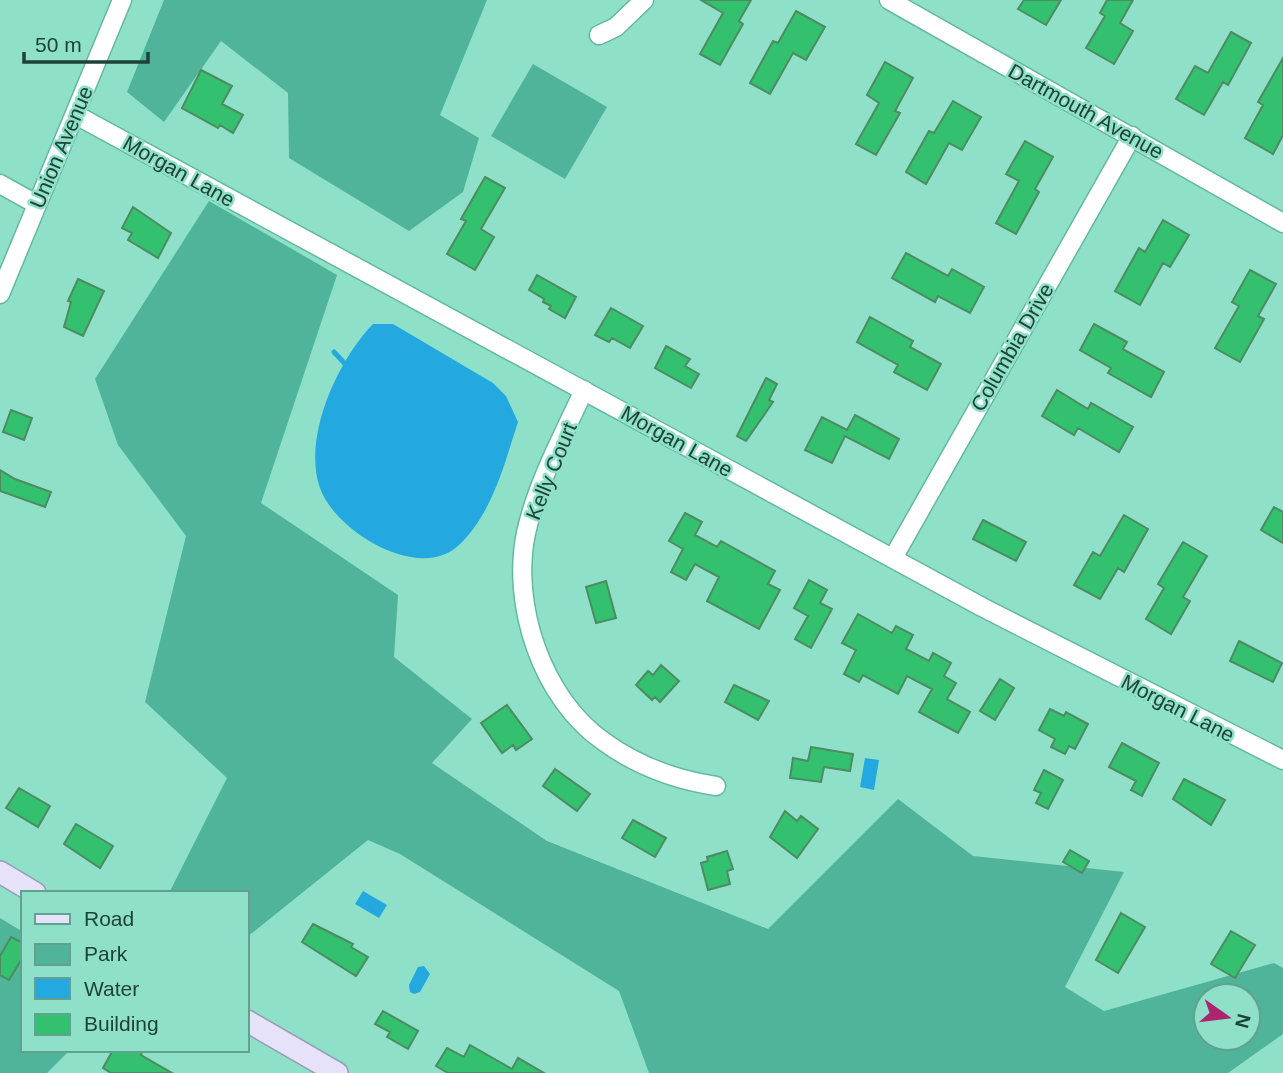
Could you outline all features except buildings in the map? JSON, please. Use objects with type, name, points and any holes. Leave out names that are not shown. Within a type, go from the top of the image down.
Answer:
[{"type":"main road","points":[[0,872],[32,891]]},
{"type":"main road","points":[[248,1022],[337,1073]]},
{"type":"street","name":"Union Avenue","points":[[0,294],[122,0]]},
{"type":"street","points":[[599,35],[616,27],[644,0]]},
{"type":"street","name":"Dartmouth Avenue","points":[[889,0],[1283,223]]},
{"type":"street","name":"Morgan Lane","points":[[76,114],[892,558],[1283,760]]},
{"type":"street","name":"Columbia Drive","points":[[892,558],[1132,136]]},
{"type":"street","points":[[0,184],[36,204]]},
{"type":"street","name":"Kelly Court","points":[[584,390],[547,471],[526,534],[523,563],[524,610],[536,653],[565,702],[603,741],[645,766],[716,786]]},
{"type":"green space","points":[[164,0],[487,0],[440,115],[479,138],[463,192],[409,231],[289,158],[288,93],[221,41],[164,122],[127,92]]},
{"type":"green space","points":[[533,64],[607,107],[565,179],[491,136]]},
{"type":"green space","points":[[209,201],[337,275],[261,503],[398,595],[394,657],[472,719],[432,763],[547,841],[768,929],[898,799],[973,856],[1124,872],[1065,987],[1104,1011],[1192,986],[1192,1052],[1258,1052],[1228,1073],[649,1073],[619,991],[400,854],[368,840],[248,936],[248,891],[170,891],[227,778],[145,702],[186,536],[118,445],[95,379]]},
{"type":"green space","points":[[0,918],[21,931],[21,1052],[68,1052],[47,1073],[0,1073]]},
{"type":"green space","points":[[1274,963],[1283,968],[1283,1034],[1262,1049],[1262,982],[1207,982]]},
{"type":"water","points":[[373,324],[393,324],[493,383],[506,396],[518,422],[496,488],[480,519],[459,545],[442,555],[423,558],[401,555],[380,547],[342,520],[320,488],[316,446],[327,400],[347,358]]},
{"type":"water","points":[[865,758],[879,760],[874,790],[860,787]]},
{"type":"water","points":[[363,891],[387,905],[379,918],[355,904]]},
{"type":"water","points":[[424,966],[430,974],[420,992],[414,994],[410,992],[409,985],[418,967]]},
{"type":"waterway","points":[[334,352],[348,367]]}]
